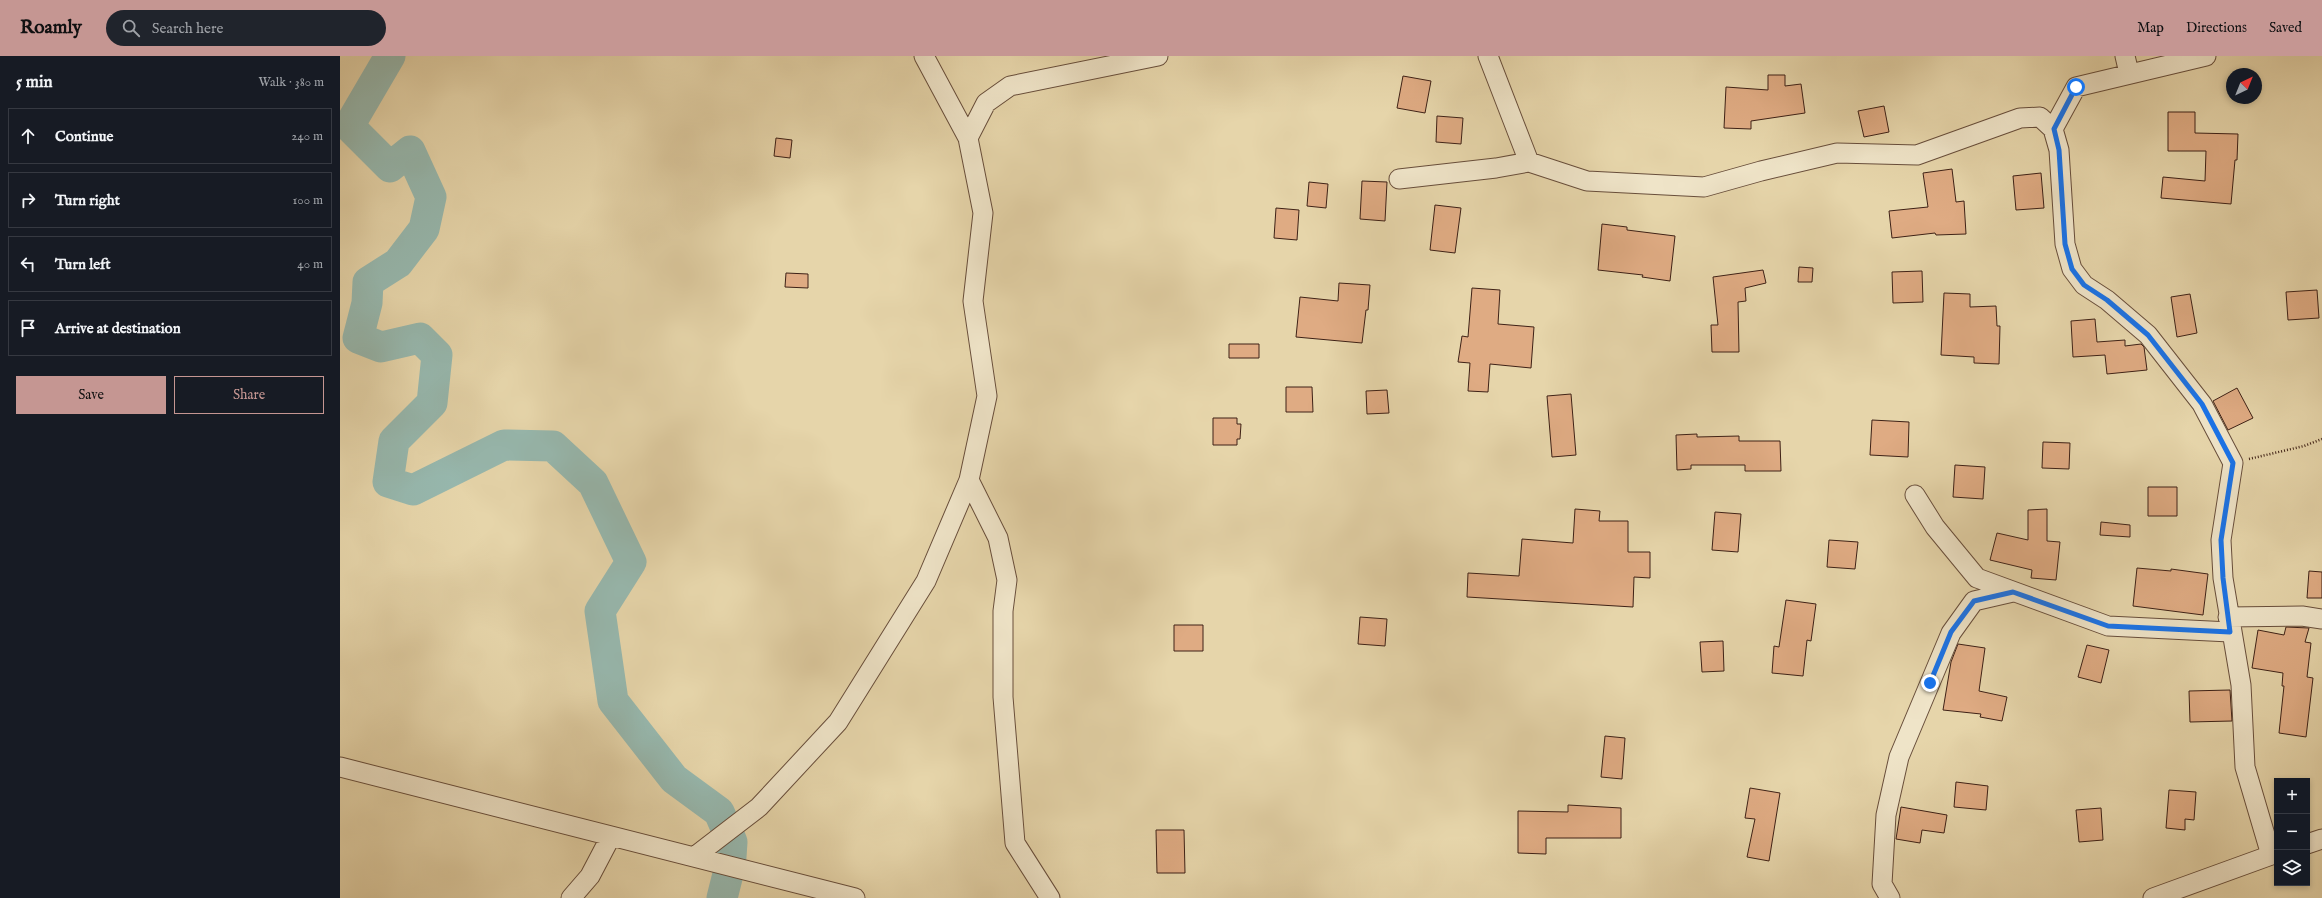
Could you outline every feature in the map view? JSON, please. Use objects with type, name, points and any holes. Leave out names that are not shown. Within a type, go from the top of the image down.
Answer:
[{"type":"street","points":[[694,857],[759,807],[838,722],[926,582],[969,480],[987,396],[974,301],[983,213],[968,138],[924,56]]},
{"type":"street","points":[[968,138],[986,103],[1010,86],[1158,56]]},
{"type":"street","points":[[1488,56],[1529,162]]},
{"type":"street","points":[[2054,129],[2076,87],[2127,65],[2206,56]]},
{"type":"street","points":[[1399,179],[1496,168],[1529,162],[1587,182],[1704,187],[1761,171],[1837,153],[1918,155],[2020,118],[2040,117],[2054,129],[2059,150],[2065,244],[2072,269],[2084,285],[2107,300],[2148,335],[2202,404],[2233,463],[2221,540],[2223,578],[2229,624],[2240,685],[2245,767],[2274,854],[2166,895],[2153,898]]},
{"type":"street","points":[[969,480],[998,538],[1007,580],[1002,610],[1003,697],[1015,843],[1050,898]]},
{"type":"street","points":[[1914,495],[1935,526],[1977,578],[2108,626],[2229,624],[2302,616],[2322,619]]},
{"type":"street","points":[[1890,898],[1882,884],[1886,815],[1899,756],[1951,632],[1974,601],[2013,592]]},
{"type":"street","points":[[340,767],[855,898]]},
{"type":"street","points":[[572,898],[590,876],[611,836]]},
{"type":"street","points":[[2310,843],[2322,839]]},
{"type":"path","points":[[2233,463],[2304,446],[2322,439]]},
{"type":"building","points":[[1768,75],[1785,75],[1785,86],[1801,84],[1805,113],[1751,121],[1751,129],[1724,128],[1726,87],[1768,90]]},
{"type":"building","points":[[1403,76],[1431,81],[1425,113],[1397,108]]},
{"type":"building","points":[[1884,106],[1889,132],[1864,137],[1858,111]]},
{"type":"building","points":[[2168,112],[2195,112],[2195,133],[2238,134],[2237,160],[2235,160],[2231,204],[2161,198],[2163,177],[2205,181],[2206,151],[2168,151]]},
{"type":"building","points":[[1437,116],[1463,118],[1461,144],[1436,142]]},
{"type":"building","points":[[776,138],[792,140],[790,158],[774,156]]},
{"type":"building","points":[[1952,169],[1956,202],[1964,201],[1966,234],[1936,235],[1935,233],[1892,238],[1889,211],[1928,207],[1923,173]]},
{"type":"building","points":[[2041,173],[2044,208],[2016,210],[2013,176]]},
{"type":"building","points":[[1362,181],[1387,182],[1385,221],[1360,219]]},
{"type":"building","points":[[1309,182],[1328,184],[1326,208],[1307,206]]},
{"type":"building","points":[[1435,205],[1461,208],[1455,253],[1430,250]]},
{"type":"building","points":[[1276,208],[1299,210],[1297,240],[1274,238]]},
{"type":"building","points":[[1602,224],[1627,227],[1627,230],[1675,236],[1670,281],[1642,277],[1643,275],[1598,270]]},
{"type":"building","points":[[1799,267],[1813,268],[1812,282],[1798,282]]},
{"type":"building","points":[[1763,270],[1766,283],[1745,288],[1746,301],[1738,302],[1739,352],[1712,352],[1711,325],[1718,325],[1713,277]]},
{"type":"building","points":[[1922,271],[1923,302],[1893,303],[1892,272]]},
{"type":"building","points":[[786,273],[808,274],[808,288],[785,287]]},
{"type":"building","points":[[1339,283],[1370,285],[1368,310],[1366,310],[1362,343],[1296,337],[1300,297],[1338,301]]},
{"type":"building","points":[[1472,288],[1500,290],[1498,324],[1534,327],[1531,368],[1490,364],[1488,392],[1468,391],[1470,363],[1458,362],[1462,336],[1468,337]]},
{"type":"building","points":[[2317,290],[2319,318],[2288,320],[2286,292]]},
{"type":"building","points":[[1944,293],[1970,294],[1970,307],[1996,306],[1997,326],[2000,326],[1999,364],[1974,363],[1974,357],[1941,355]]},
{"type":"building","points":[[2190,294],[2197,333],[2177,337],[2171,297]]},
{"type":"building","points":[[2095,319],[2097,342],[2125,340],[2125,346],[2141,344],[2144,347],[2147,370],[2107,374],[2105,355],[2073,357],[2071,321]]},
{"type":"building","points":[[1229,344],[1259,344],[1259,358],[1229,358]]},
{"type":"building","points":[[1286,387],[1312,387],[1313,412],[1286,412]]},
{"type":"building","points":[[2237,388],[2253,418],[2228,430],[2213,401]]},
{"type":"building","points":[[1387,390],[1389,413],[1367,414],[1366,391]]},
{"type":"building","points":[[1571,394],[1576,455],[1552,457],[1547,396]]},
{"type":"building","points":[[1213,418],[1237,418],[1237,424],[1241,424],[1240,439],[1237,439],[1237,445],[1213,445]]},
{"type":"building","points":[[1872,420],[1909,422],[1908,457],[1870,455]]},
{"type":"building","points":[[1697,434],[1697,437],[1739,436],[1739,441],[1780,441],[1781,471],[1745,471],[1745,465],[1691,465],[1691,469],[1677,470],[1676,435]]},
{"type":"building","points":[[2043,442],[2070,443],[2069,469],[2042,468]]},
{"type":"building","points":[[1955,465],[1985,467],[1983,499],[1953,497]]},
{"type":"building","points":[[2148,487],[2177,487],[2177,516],[2148,516]]},
{"type":"building","points":[[1575,509],[1600,511],[1599,521],[1628,521],[1628,552],[1650,552],[1650,578],[1634,577],[1633,607],[1467,597],[1468,573],[1519,576],[1522,539],[1573,543]]},
{"type":"building","points":[[2047,509],[2047,541],[2060,542],[2056,580],[2031,578],[2032,570],[1990,560],[1997,533],[2028,540],[2028,510]]},
{"type":"building","points":[[1715,512],[1741,514],[1738,552],[1712,550]]},
{"type":"building","points":[[2101,522],[2130,525],[2130,537],[2100,535]]},
{"type":"building","points":[[1829,540],[1858,542],[1855,569],[1827,567]]},
{"type":"building","points":[[2137,568],[2171,571],[2171,569],[2208,574],[2203,615],[2133,606]]},
{"type":"building","points":[[2309,571],[2322,572],[2322,598],[2307,598]]},
{"type":"building","points":[[1786,600],[1816,604],[1811,641],[1807,640],[1803,676],[1772,673],[1774,646],[1779,647]]},
{"type":"building","points":[[1360,617],[1387,619],[1385,646],[1358,644]]},
{"type":"building","points":[[1174,625],[1203,625],[1203,651],[1174,651]]},
{"type":"building","points":[[2286,627],[2309,628],[2305,642],[2311,643],[2307,677],[2313,678],[2306,737],[2279,733],[2284,686],[2282,686],[2283,673],[2252,668],[2258,630],[2284,635]]},
{"type":"building","points":[[1723,641],[1724,671],[1702,672],[1700,642]]},
{"type":"building","points":[[1958,644],[1985,648],[1979,691],[2007,697],[2002,721],[1980,717],[1981,714],[1943,710],[1951,662]]},
{"type":"building","points":[[2087,645],[2109,650],[2101,683],[2078,677]]},
{"type":"building","points":[[2230,690],[2232,721],[2190,722],[2189,691]]},
{"type":"building","points":[[1605,736],[1625,738],[1622,779],[1601,777]]},
{"type":"building","points":[[1956,782],[1988,786],[1986,810],[1954,807]]},
{"type":"building","points":[[1750,788],[1780,793],[1769,861],[1747,857],[1755,819],[1745,818]]},
{"type":"building","points":[[2169,790],[2196,792],[2194,820],[2185,819],[2185,830],[2166,828]]},
{"type":"building","points":[[1568,805],[1621,808],[1621,838],[1546,838],[1546,854],[1518,853],[1518,811],[1568,812]]},
{"type":"building","points":[[1901,807],[1947,815],[1944,833],[1922,830],[1920,843],[1896,839]]},
{"type":"building","points":[[2101,808],[2103,840],[2079,842],[2076,810]]},
{"type":"building","points":[[1156,830],[1184,830],[1185,873],[1157,873]]},
{"type":"waterway","points":[[390,56],[349,126],[390,167],[410,151],[431,197],[424,229],[398,263],[368,282],[367,303],[358,338],[381,347],[420,338],[437,355],[432,403],[394,441],[388,482],[413,490],[504,445],[553,446],[593,483],[631,562],[600,611],[613,701],[674,779],[719,812],[732,842],[731,857]]},
{"type":"waterway","points":[[722,898],[728,874]]},
{"type":"route","points":[[1930,683],[1951,632],[1974,601],[2013,592],[2108,626],[2230,632],[2223,578],[2221,540],[2233,463],[2202,404],[2148,335],[2107,300],[2084,285],[2072,269],[2065,244],[2059,150],[2054,129],[2076,87]]}]
